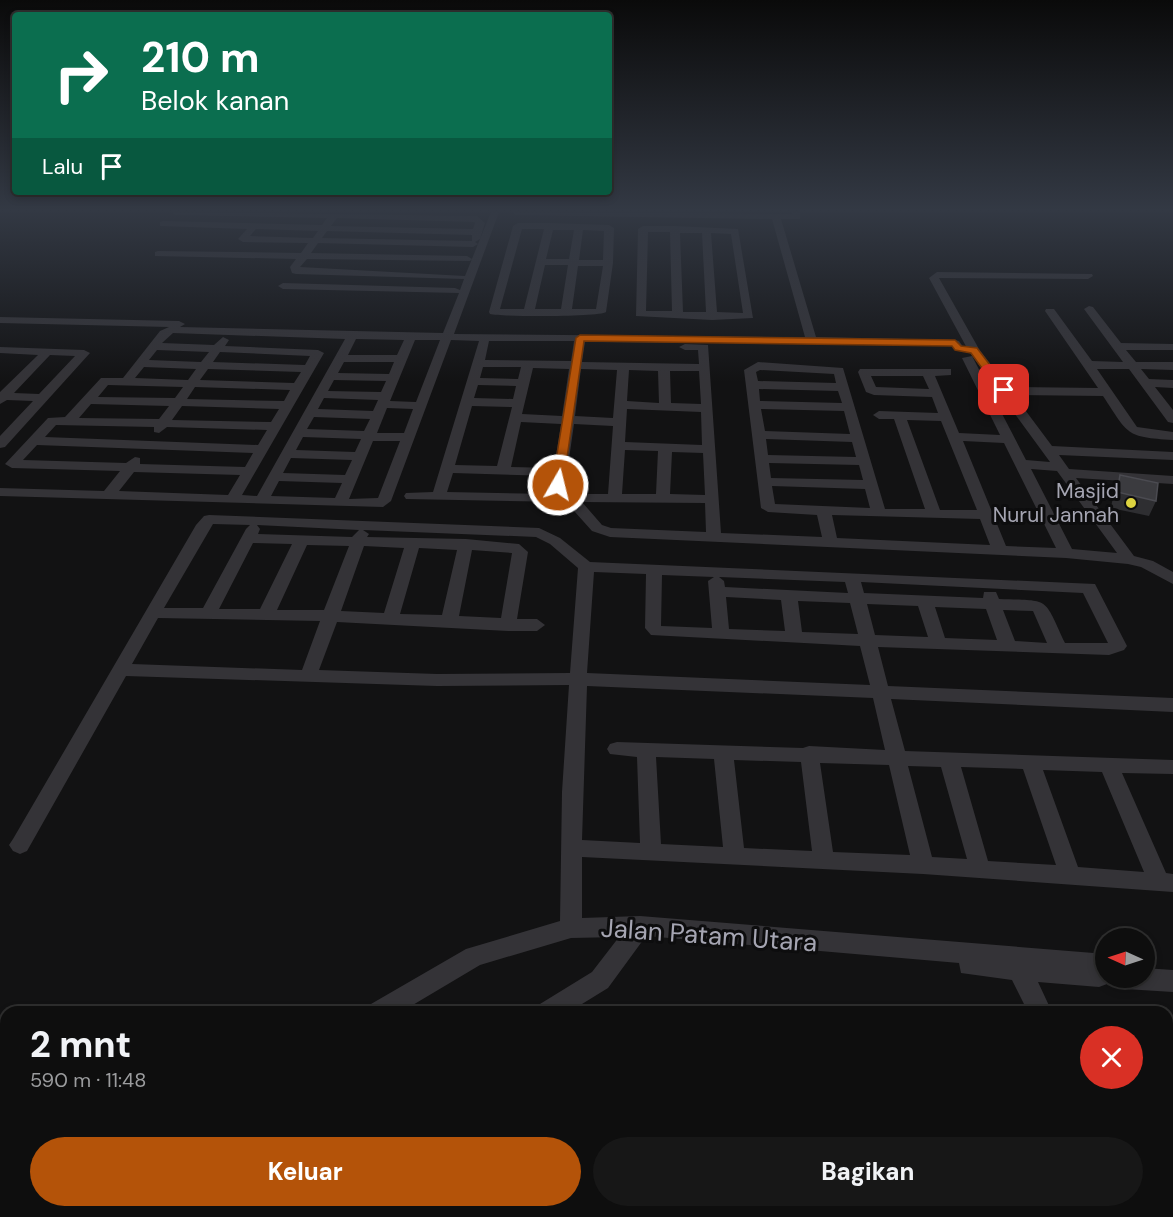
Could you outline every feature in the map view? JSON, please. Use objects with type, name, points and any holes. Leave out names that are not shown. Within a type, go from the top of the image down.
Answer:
[{"type":"street","points":[[296,269],[296,271],[461,277]]},
{"type":"street","points":[[340,503],[400,359],[429,337],[455,291],[464,269]]},
{"type":"street","points":[[0,492],[370,505],[384,501],[422,406],[429,337],[465,269]]},
{"type":"street","points":[[505,269],[493,310],[529,312],[544,325],[579,341],[704,347],[714,536]]},
{"type":"street","points":[[529,312],[539,269]]},
{"type":"street","points":[[566,313],[572,269]]},
{"type":"street","points":[[127,381],[166,331],[429,337],[544,325],[566,313],[601,312],[607,269]]},
{"type":"street","points":[[644,269],[640,313],[712,317],[749,316],[741,269]]},
{"type":"street","points":[[678,316],[680,269]]},
{"type":"street","points":[[709,269],[712,317]]},
{"type":"street","points":[[791,269],[812,340]]},
{"type":"street","points":[[1066,553],[964,349],[934,278],[937,275],[1088,276]]},
{"type":"street","points":[[284,286],[455,291]]},
{"type":"street","points":[[1089,309],[1173,419]]},
{"type":"street","points":[[1050,310],[1132,430],[1141,434],[1173,436]]},
{"type":"street","points":[[691,316],[694,339]]},
{"type":"street","points":[[0,320],[404,331],[418,332],[429,337]]},
{"type":"street","points":[[0,331],[13,320]]},
{"type":"street","points":[[108,496],[179,403],[229,332]]},
{"type":"street","points":[[261,501],[352,336]]},
{"type":"street","points":[[466,342],[694,339],[955,343],[964,349],[1004,390],[1129,559]]},
{"type":"street","points":[[579,341],[560,472],[562,498],[603,530],[1066,553],[1129,559],[1147,564],[1173,579]]},
{"type":"street","points":[[439,496],[484,342]]},
{"type":"street","points":[[796,368],[787,343],[964,349]]},
{"type":"street","points":[[154,346],[315,351],[318,356],[233,499]]},
{"type":"street","points":[[1119,346],[1173,347]]},
{"type":"street","points":[[0,350],[84,353],[0,444]]},
{"type":"street","points":[[0,363],[13,351]]},
{"type":"street","points":[[1,397],[48,352]]},
{"type":"street","points":[[339,358],[400,359]]},
{"type":"street","points":[[142,363],[309,369]]},
{"type":"street","points":[[479,363],[705,368]]},
{"type":"street","points":[[503,471],[528,363]]},
{"type":"street","points":[[1089,365],[1173,366]]},
{"type":"street","points":[[615,496],[623,366]]},
{"type":"street","points":[[664,366],[665,407]]},
{"type":"street","points":[[879,513],[866,461],[838,370],[752,368],[752,385],[764,459],[768,508],[879,513],[988,515]]},
{"type":"street","points":[[937,393],[874,391],[870,389],[864,372],[947,372]]},
{"type":"street","points":[[928,372],[988,515],[1000,550]]},
{"type":"street","points":[[330,376],[393,378]]},
{"type":"street","points":[[474,381],[524,382]]},
{"type":"street","points":[[69,421],[103,382],[299,387]]},
{"type":"street","points":[[1147,383],[1173,384]]},
{"type":"street","points":[[752,385],[844,387]]},
{"type":"street","points":[[1004,390],[1106,392]]},
{"type":"street","points":[[320,394],[381,405]]},
{"type":"street","points":[[1,397],[43,398]]},
{"type":"street","points":[[87,400],[289,405]]},
{"type":"street","points":[[468,402],[519,403]]},
{"type":"street","points":[[310,413],[381,405],[422,406]]},
{"type":"street","points":[[621,405],[708,408]]},
{"type":"street","points":[[755,405],[850,407]]},
{"type":"street","points":[[879,415],[947,417]]},
{"type":"street","points":[[899,416],[934,513]]},
{"type":"street","points":[[515,418],[619,422]]},
{"type":"street","points":[[250,471],[12,464],[51,422],[276,426]]},
{"type":"street","points":[[759,430],[857,433]]},
{"type":"street","points":[[300,433],[409,437]]},
{"type":"street","points":[[955,437],[1010,439]]},
{"type":"street","points":[[32,441],[263,449]]},
{"type":"street","points":[[617,446],[710,449]]},
{"type":"street","points":[[663,498],[665,448]]},
{"type":"street","points":[[1048,450],[1173,456]]},
{"type":"street","points":[[288,454],[360,456]]},
{"type":"street","points":[[764,459],[866,461]]},
{"type":"street","points":[[1023,464],[1173,480]]},
{"type":"street","points":[[447,469],[560,472]]},
{"type":"street","points":[[275,477],[351,479]]},
{"type":"street","points":[[766,482],[872,485]]},
{"type":"street","points":[[411,496],[562,498],[615,496],[712,499]]},
{"type":"street","points":[[824,511],[830,541]]},
{"type":"street","points":[[20,844],[206,521],[220,518],[256,521],[413,543],[514,547],[520,552],[508,625]]},
{"type":"street","points":[[209,614],[256,521]]},
{"type":"street","points":[[248,538],[302,540],[361,534],[539,533],[555,541],[586,567],[654,569],[716,571],[985,582],[1089,588],[1118,646],[1103,651],[666,632],[653,627],[654,569]]},
{"type":"street","points":[[308,676],[361,534]]},
{"type":"street","points":[[266,615],[302,540]]},
{"type":"street","points":[[390,619],[413,543]]},
{"type":"street","points":[[449,623],[466,544]]},
{"type":"street","points":[[571,928],[576,680],[586,567]]},
{"type":"street","points":[[716,571],[721,634]]},
{"type":"street","points":[[852,577],[883,694],[923,865]]},
{"type":"street","points":[[985,582],[1008,646]]},
{"type":"street","points":[[717,592],[1038,606],[1058,648]]},
{"type":"street","points":[[789,596],[794,637]]},
{"type":"street","points":[[925,601],[938,643]]},
{"type":"street","points":[[153,612],[331,616],[449,623],[537,625]]},
{"type":"street","points":[[119,670],[308,676],[576,680],[1173,705]]},
{"type":"street","points":[[617,749],[809,753],[1173,767]]},
{"type":"street","points":[[646,749],[651,852]]},
{"type":"street","points":[[723,751],[734,855]]},
{"type":"street","points":[[809,753],[824,860]]},
{"type":"street","points":[[949,759],[980,869]]},
{"type":"street","points":[[1030,762],[1070,876]]},
{"type":"street","points":[[1108,764],[1166,883]]},
{"type":"street","points":[[571,848],[923,865],[1166,883]]},
{"type":"street","points":[[559,1006],[600,980],[640,926]]},
{"type":"street","name":"Jalan Patam Utara","points":[[390,1006],[474,956],[571,928],[640,926],[822,943],[841,954],[1021,965]]},
{"type":"street","points":[[1021,965],[1095,965]]},
{"type":"street","points":[[1021,965],[1095,975]]},
{"type":"street","points":[[1021,965],[1038,1006]]},
{"type":"street","points":[[1155,969],[1173,970]]},
{"type":"street","points":[[1155,980],[1173,981]]},
{"type":"building","points":[[1120,475],[1158,483],[1156,501],[1117,492]]},
{"type":"place","name":"Masjid Nurul Jannah","points":[[1131,503]]},
{"type":"route","points":[[558,485],[580,338],[955,343],[958,348],[974,350],[1004,390]]}]
